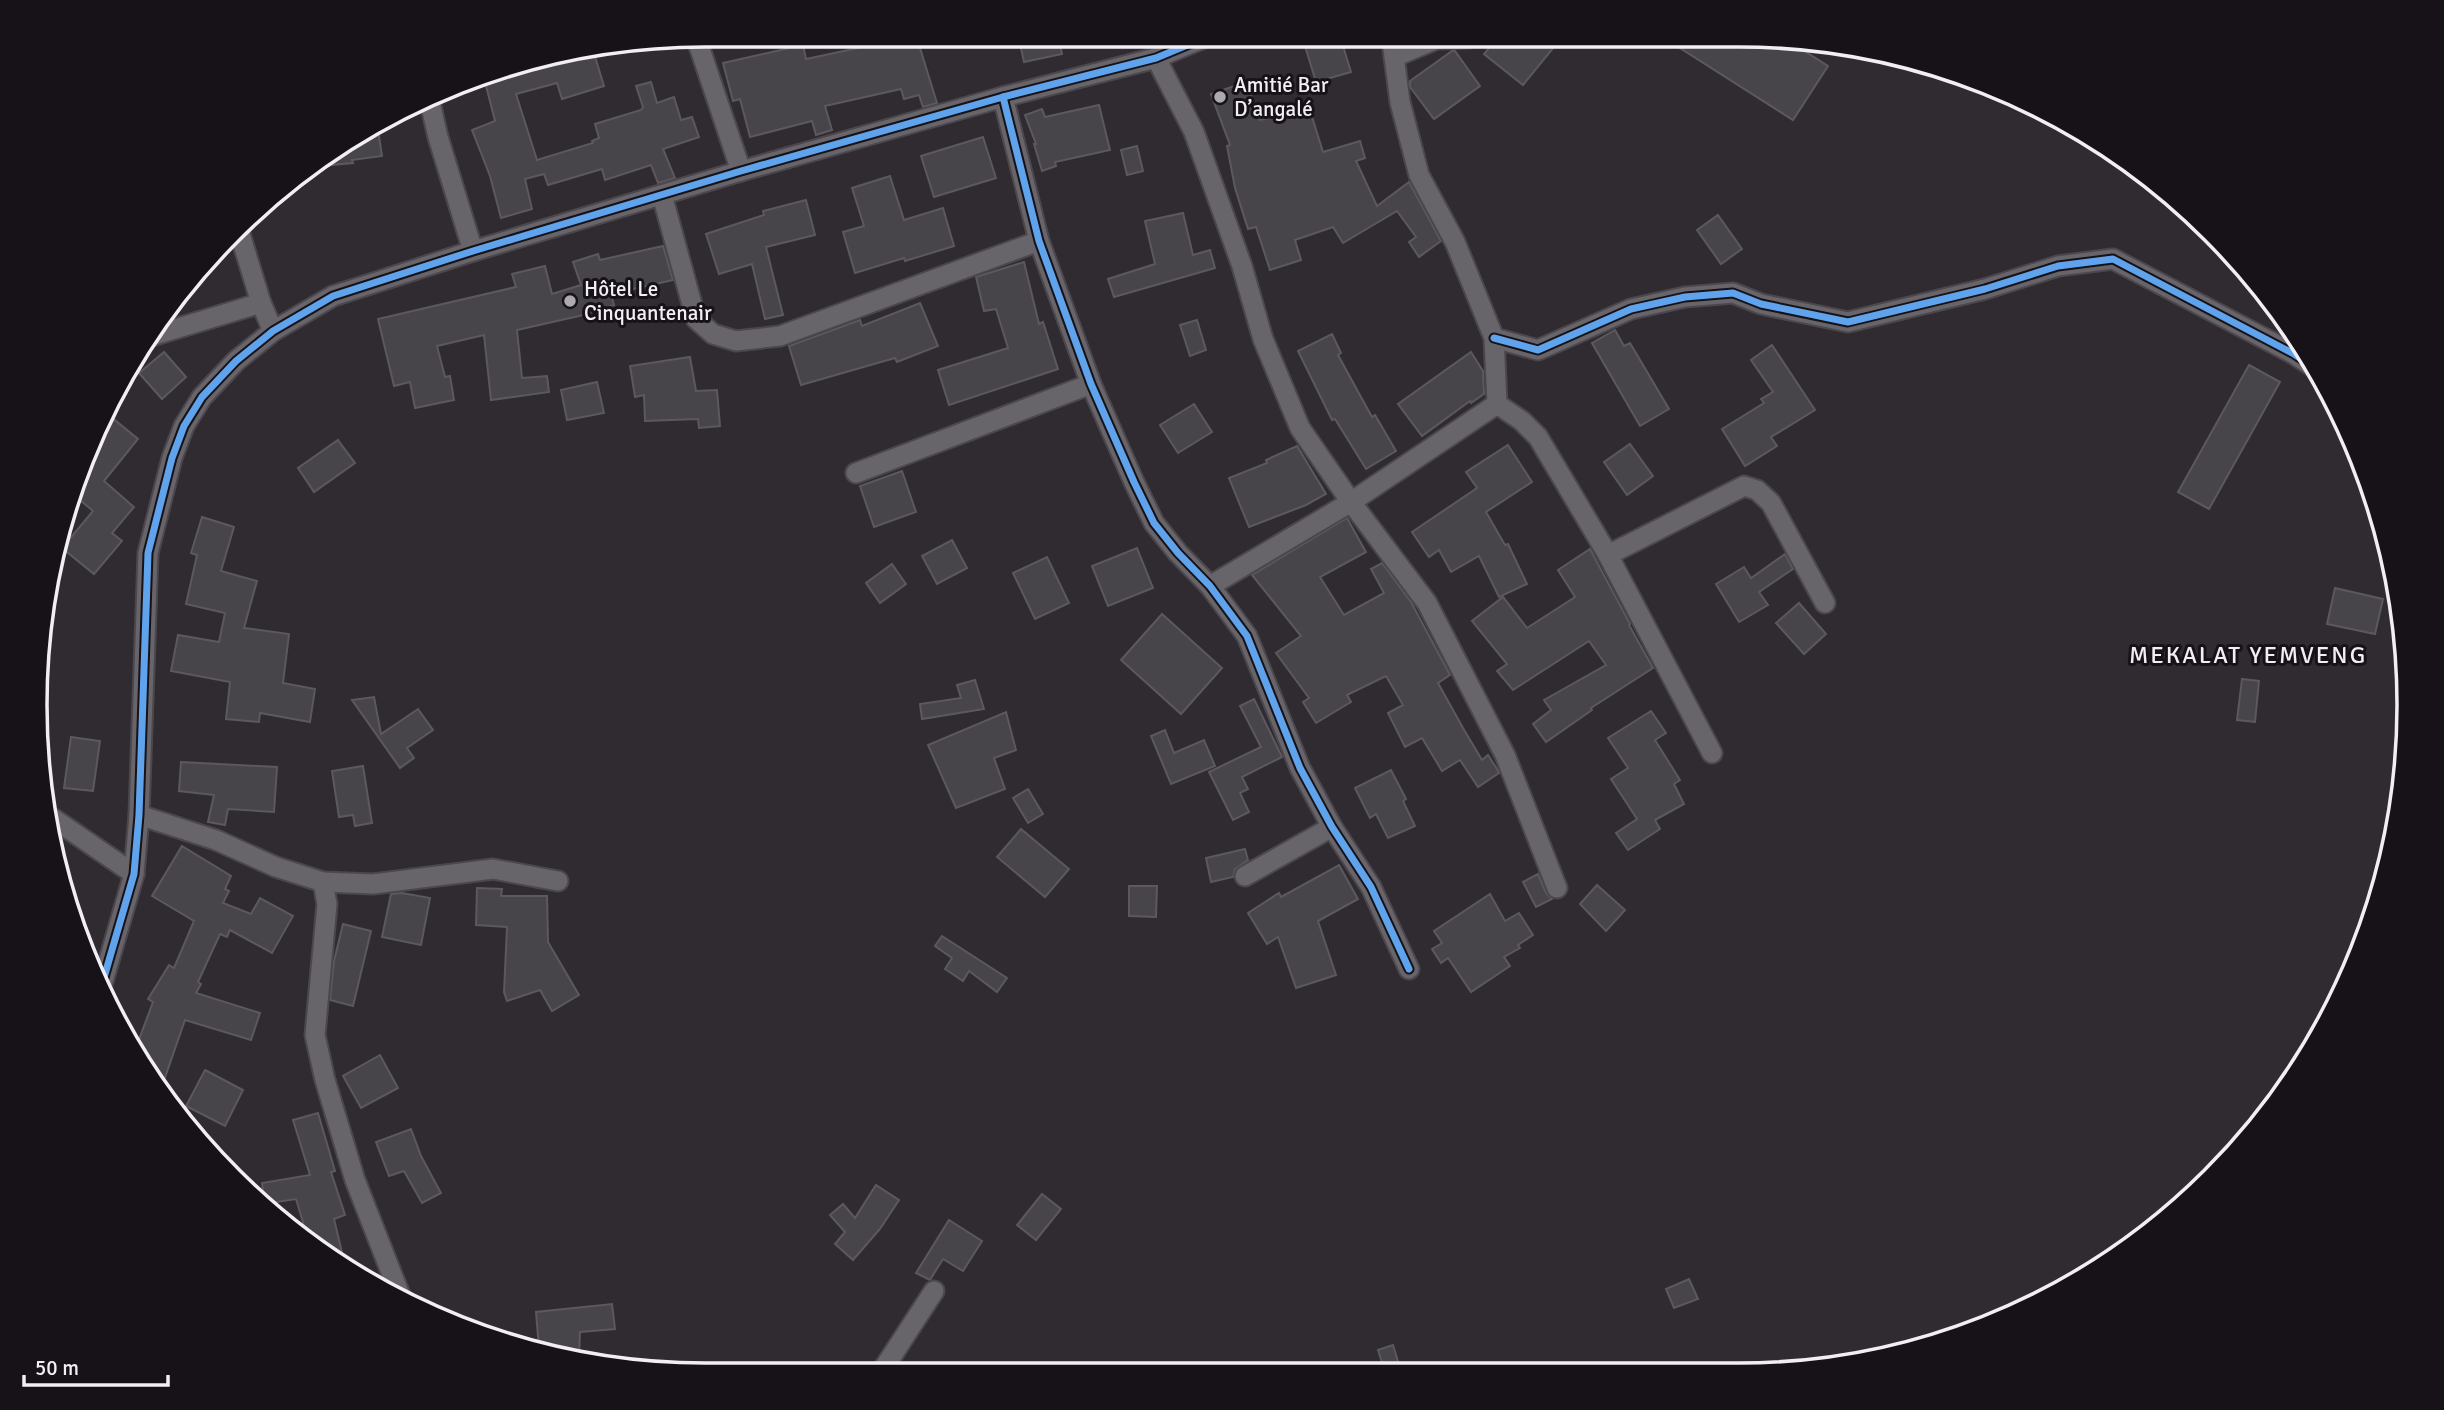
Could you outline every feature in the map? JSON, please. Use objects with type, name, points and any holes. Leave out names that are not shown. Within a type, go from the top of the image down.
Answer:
[{"type":"street","points":[[699,47],[741,171]]},
{"type":"street","points":[[105,974],[134,874],[139,815],[148,553],[172,458],[184,426],[202,397],[236,362],[273,331],[333,296],[741,171],[1003,97],[1156,58],[1182,47]]},
{"type":"street","points":[[1393,47],[1400,102],[1419,175],[1455,242],[1494,338],[1497,404]]},
{"type":"street","points":[[1394,57],[1418,47]]},
{"type":"street","points":[[1156,58],[1194,132],[1242,265],[1263,339],[1300,428],[1351,502],[1427,603],[1505,755],[1557,888]]},
{"type":"street","points":[[1003,97],[1039,241],[1091,384],[1134,482],[1154,523],[1210,586],[1247,636],[1300,768],[1332,827],[1371,887],[1409,969]]},
{"type":"street","points":[[431,107],[473,251]]},
{"type":"street","points":[[662,195],[696,319],[713,334],[736,341],[780,336],[1039,241]]},
{"type":"street","points":[[241,239],[261,303],[273,331]]},
{"type":"street","points":[[1494,338],[1538,350],[1631,309],[1685,296],[1732,293],[1761,304],[1848,322],[1985,289],[2058,266],[2113,259],[2296,355]]},
{"type":"street","points":[[163,332],[261,303]]},
{"type":"street","points":[[856,473],[1091,384]]},
{"type":"street","points":[[1210,586],[1351,502],[1497,404]]},
{"type":"street","points":[[1497,404],[1522,421],[1538,437],[1608,555],[1712,753]]},
{"type":"street","points":[[1608,555],[1744,486],[1757,490],[1771,503],[1825,603]]},
{"type":"street","points":[[139,815],[216,840],[276,867],[323,882],[373,884],[493,869],[558,881]]},
{"type":"street","points":[[58,822],[134,874]]},
{"type":"street","points":[[1245,876],[1332,827]]},
{"type":"street","points":[[323,882],[327,904],[315,1035],[325,1080],[355,1180],[396,1286]]},
{"type":"street","points":[[887,1363],[934,1291]]},
{"type":"building","points":[[794,47],[803,47],[806,59],[863,47],[920,47],[937,103],[923,107],[919,95],[904,99],[901,89],[825,106],[832,130],[816,135],[812,121],[750,137],[740,99],[733,101],[723,63]]},
{"type":"building","points":[[1021,47],[1061,47],[1062,54],[1024,62]]},
{"type":"building","points":[[1305,47],[1343,47],[1351,72],[1316,82]]},
{"type":"building","points":[[1490,47],[1554,47],[1523,85],[1484,54]]},
{"type":"building","points":[[1678,47],[1805,51],[1828,66],[1793,120]]},
{"type":"building","points":[[1455,51],[1480,86],[1434,119],[1410,87],[1410,81]]},
{"type":"building","points":[[595,57],[604,86],[562,99],[557,83],[516,94],[537,160],[593,143],[592,141],[599,138],[595,124],[641,110],[643,107],[636,86],[651,82],[657,103],[674,97],[681,120],[692,117],[699,137],[663,149],[675,178],[658,183],[651,165],[605,180],[602,169],[548,185],[544,174],[525,179],[532,209],[501,218],[490,176],[472,130],[495,121],[486,85],[535,70]]},
{"type":"building","points":[[1246,82],[1260,120],[1292,112],[1291,109],[1308,104],[1323,152],[1360,141],[1365,158],[1356,161],[1377,206],[1409,182],[1441,241],[1419,257],[1409,242],[1416,237],[1397,211],[1343,243],[1333,227],[1295,240],[1301,260],[1270,270],[1256,227],[1248,229],[1235,188],[1227,146],[1230,145],[1211,94]]},
{"type":"building","points":[[1099,105],[1110,150],[1055,162],[1056,166],[1042,171],[1036,144],[1025,115],[1042,109],[1045,117]]},
{"type":"building","points":[[379,134],[382,156],[352,160],[353,163],[330,165]]},
{"type":"building","points":[[983,137],[996,178],[934,197],[921,156]]},
{"type":"building","points":[[1137,146],[1143,171],[1127,175],[1121,150]]},
{"type":"building","points":[[890,176],[904,220],[943,208],[954,246],[855,273],[843,232],[864,226],[852,188]]},
{"type":"building","points":[[806,200],[815,235],[766,247],[783,315],[765,319],[752,264],[719,274],[706,234],[764,215],[763,211]]},
{"type":"building","points":[[1183,213],[1193,255],[1210,250],[1215,268],[1114,297],[1108,279],[1155,264],[1145,221]]},
{"type":"building","points":[[1718,215],[1742,249],[1721,264],[1697,230]]},
{"type":"building","points":[[663,246],[673,280],[611,294],[614,305],[517,330],[522,378],[547,376],[549,392],[491,400],[484,335],[437,346],[445,377],[450,376],[454,400],[415,408],[410,382],[394,386],[378,319],[516,287],[512,274],[545,266],[552,294],[581,285],[573,262],[598,254],[600,260]]},
{"type":"building","points":[[1024,262],[1039,324],[1043,322],[1058,369],[949,405],[938,370],[1008,348],[996,309],[984,311],[976,277]]},
{"type":"building","points":[[920,303],[938,346],[897,362],[895,358],[801,385],[789,346],[860,320],[862,326]]},
{"type":"building","points":[[1197,320],[1206,350],[1190,356],[1180,325]]},
{"type":"building","points":[[1615,330],[1624,346],[1630,343],[1669,409],[1640,426],[1592,343]]},
{"type":"building","points":[[1332,334],[1341,353],[1338,355],[1372,417],[1375,415],[1396,451],[1366,469],[1335,419],[1332,420],[1298,351]]},
{"type":"building","points":[[1772,345],[1815,410],[1771,437],[1777,446],[1745,466],[1722,429],[1764,403],[1761,399],[1773,392],[1751,360]]},
{"type":"building","points":[[164,352],[186,377],[162,399],[139,373]]},
{"type":"building","points":[[1471,352],[1483,371],[1484,394],[1422,436],[1398,404]]},
{"type":"building","points":[[690,357],[696,391],[717,390],[720,426],[699,428],[698,419],[645,421],[644,395],[635,397],[630,366]]},
{"type":"building","points":[[2249,365],[2280,382],[2209,509],[2178,492]]},
{"type":"building","points":[[597,382],[604,413],[567,420],[561,390]]},
{"type":"building","points":[[1194,404],[1212,432],[1178,453],[1160,425]]},
{"type":"building","points":[[113,418],[138,439],[104,481],[134,507],[112,533],[122,541],[94,574],[66,551],[69,540],[93,511],[80,500]]},
{"type":"building","points":[[338,440],[355,463],[314,492],[298,468]]},
{"type":"building","points":[[1630,444],[1653,476],[1627,495],[1604,462]]},
{"type":"building","points":[[1508,445],[1532,482],[1486,512],[1505,545],[1508,544],[1527,584],[1499,597],[1479,556],[1451,572],[1439,550],[1429,557],[1412,532],[1477,488],[1466,472]]},
{"type":"building","points":[[1297,446],[1326,494],[1306,505],[1249,527],[1229,478],[1267,463],[1266,460]]},
{"type":"building","points":[[902,471],[916,512],[874,527],[860,486]]},
{"type":"building","points":[[202,517],[234,527],[221,571],[257,581],[244,628],[289,634],[283,683],[315,689],[310,722],[260,713],[259,722],[226,719],[230,682],[171,671],[178,635],[219,642],[225,613],[186,604],[197,555],[191,553]]},
{"type":"building","points":[[1347,518],[1366,552],[1320,577],[1344,615],[1384,593],[1371,569],[1382,563],[1411,602],[1450,675],[1438,683],[1463,728],[1482,760],[1488,755],[1499,773],[1478,787],[1460,760],[1442,771],[1422,738],[1405,747],[1388,713],[1403,705],[1386,676],[1347,695],[1351,702],[1316,723],[1303,702],[1309,698],[1276,653],[1301,636],[1252,575]]},
{"type":"building","points":[[952,540],[967,568],[937,584],[922,556]]},
{"type":"building","points":[[1137,548],[1153,588],[1108,606],[1092,566]]},
{"type":"building","points":[[1590,549],[1653,668],[1591,708],[1592,710],[1546,742],[1533,724],[1551,710],[1544,700],[1606,665],[1589,641],[1513,690],[1497,671],[1507,664],[1472,621],[1503,597],[1527,628],[1575,597],[1558,570]]},
{"type":"building","points":[[1785,554],[1793,569],[1759,592],[1768,605],[1739,622],[1716,584],[1744,567],[1751,578]]},
{"type":"building","points":[[1047,557],[1069,603],[1035,619],[1013,573]]},
{"type":"building","points":[[892,564],[906,584],[880,603],[866,583]]},
{"type":"building","points":[[2335,588],[2383,599],[2375,634],[2327,624]]},
{"type":"building","points":[[1799,603],[1826,634],[1804,654],[1776,623]]},
{"type":"building","points":[[1162,614],[1222,668],[1181,714],[1121,660]]},
{"type":"building","points":[[2242,679],[2259,681],[2255,722],[2237,720]]},
{"type":"building","points":[[975,680],[984,709],[922,719],[920,704],[961,698],[957,685]]},
{"type":"building","points":[[374,697],[381,734],[418,709],[433,730],[407,748],[414,758],[400,768],[352,700]]},
{"type":"building","points":[[1254,699],[1282,757],[1242,777],[1248,789],[1240,793],[1249,812],[1233,820],[1209,772],[1261,747],[1240,706]]},
{"type":"building","points":[[1651,711],[1666,733],[1655,740],[1680,780],[1674,784],[1684,804],[1655,820],[1660,829],[1628,850],[1616,833],[1637,819],[1611,779],[1628,768],[1608,738]]},
{"type":"building","points":[[1006,712],[1016,750],[994,758],[1005,789],[956,808],[928,745]]},
{"type":"building","points":[[1165,730],[1174,753],[1204,740],[1215,766],[1171,784],[1151,736]]},
{"type":"building","points":[[71,737],[100,741],[93,791],[64,788]]},
{"type":"building","points":[[181,762],[277,767],[274,812],[228,809],[225,825],[208,822],[214,795],[179,791]]},
{"type":"building","points":[[363,766],[372,823],[355,826],[353,815],[339,817],[332,771]]},
{"type":"building","points":[[1391,770],[1406,799],[1403,801],[1415,826],[1388,838],[1376,814],[1370,818],[1355,788]]},
{"type":"building","points":[[1028,789],[1043,814],[1028,823],[1013,798]]},
{"type":"building","points":[[1021,829],[1069,869],[1045,897],[997,857]]},
{"type":"building","points":[[182,846],[231,876],[225,889],[229,891],[223,903],[251,914],[260,898],[293,916],[272,953],[230,930],[227,937],[220,934],[198,982],[201,984],[196,993],[260,1013],[251,1040],[185,1020],[164,1079],[139,1040],[153,1002],[148,999],[169,965],[174,968],[194,921],[152,896]]},
{"type":"building","points":[[1245,849],[1248,860],[1235,869],[1233,877],[1211,882],[1206,858]]},
{"type":"building","points":[[1339,865],[1358,899],[1318,921],[1336,975],[1296,988],[1278,937],[1267,944],[1248,913],[1279,893],[1281,897]]},
{"type":"building","points":[[1538,874],[1546,893],[1552,899],[1536,907],[1523,882]]},
{"type":"building","points":[[1597,885],[1625,910],[1606,931],[1580,904]]},
{"type":"building","points":[[1129,886],[1157,886],[1156,917],[1129,916]]},
{"type":"building","points":[[477,888],[502,889],[501,896],[547,896],[548,942],[579,995],[552,1011],[540,990],[507,1001],[504,992],[507,927],[476,925]]},
{"type":"building","points":[[402,893],[430,898],[421,945],[382,937],[391,894]]},
{"type":"building","points":[[1490,894],[1505,921],[1519,913],[1533,935],[1518,945],[1520,948],[1504,957],[1510,966],[1471,992],[1448,958],[1441,963],[1432,949],[1442,943],[1434,931]]},
{"type":"building","points":[[343,924],[371,931],[353,1006],[330,1000],[334,961]]},
{"type":"building","points":[[942,936],[1007,978],[997,992],[969,971],[963,981],[945,969],[952,958],[935,946]]},
{"type":"building","points":[[380,1055],[398,1088],[361,1108],[343,1076]]},
{"type":"building","points":[[205,1070],[243,1090],[225,1126],[186,1106]]},
{"type":"building","points":[[318,1113],[335,1171],[331,1172],[345,1215],[334,1219],[342,1253],[304,1226],[296,1199],[274,1202],[263,1193],[262,1183],[310,1175],[293,1120]]},
{"type":"building","points":[[411,1129],[421,1156],[441,1193],[422,1203],[404,1171],[389,1176],[376,1142]]},
{"type":"building","points":[[876,1185],[899,1200],[880,1229],[853,1260],[835,1244],[845,1232],[830,1215],[843,1204],[855,1218]]},
{"type":"building","points":[[1042,1194],[1061,1209],[1036,1240],[1017,1225]]},
{"type":"building","points":[[949,1220],[982,1241],[963,1271],[943,1259],[930,1280],[916,1273]]},
{"type":"building","points":[[1689,1279],[1698,1299],[1674,1308],[1666,1289]]},
{"type":"building","points":[[612,1304],[615,1329],[580,1332],[579,1350],[577,1350],[538,1341],[536,1312]]},
{"type":"building","points":[[1393,1345],[1398,1363],[1382,1363],[1378,1350]]},
{"type":"cycle path","points":[[105,974],[134,874],[139,815],[148,553],[172,458],[184,426],[202,397],[236,361],[273,331],[333,296],[741,171],[1003,97],[1156,58],[1182,47]]},
{"type":"cycle path","points":[[1003,97],[1039,241],[1091,384],[1134,482],[1154,523],[1210,586],[1247,636],[1300,768],[1332,827],[1371,887],[1409,969]]},
{"type":"cycle path","points":[[1494,338],[1538,350],[1631,309],[1685,297],[1733,293],[1761,304],[1848,322],[1985,289],[2058,266],[2113,259],[2296,355]]},
{"type":"place","name":"Amitié Bar D’angalé","points":[[1220,97]]},
{"type":"place","name":"Hôtel Le Cinquantenair","points":[[570,301]]},
{"type":"district","name":"MEKALAT YEMVENG","points":[[2248,655]]}]
